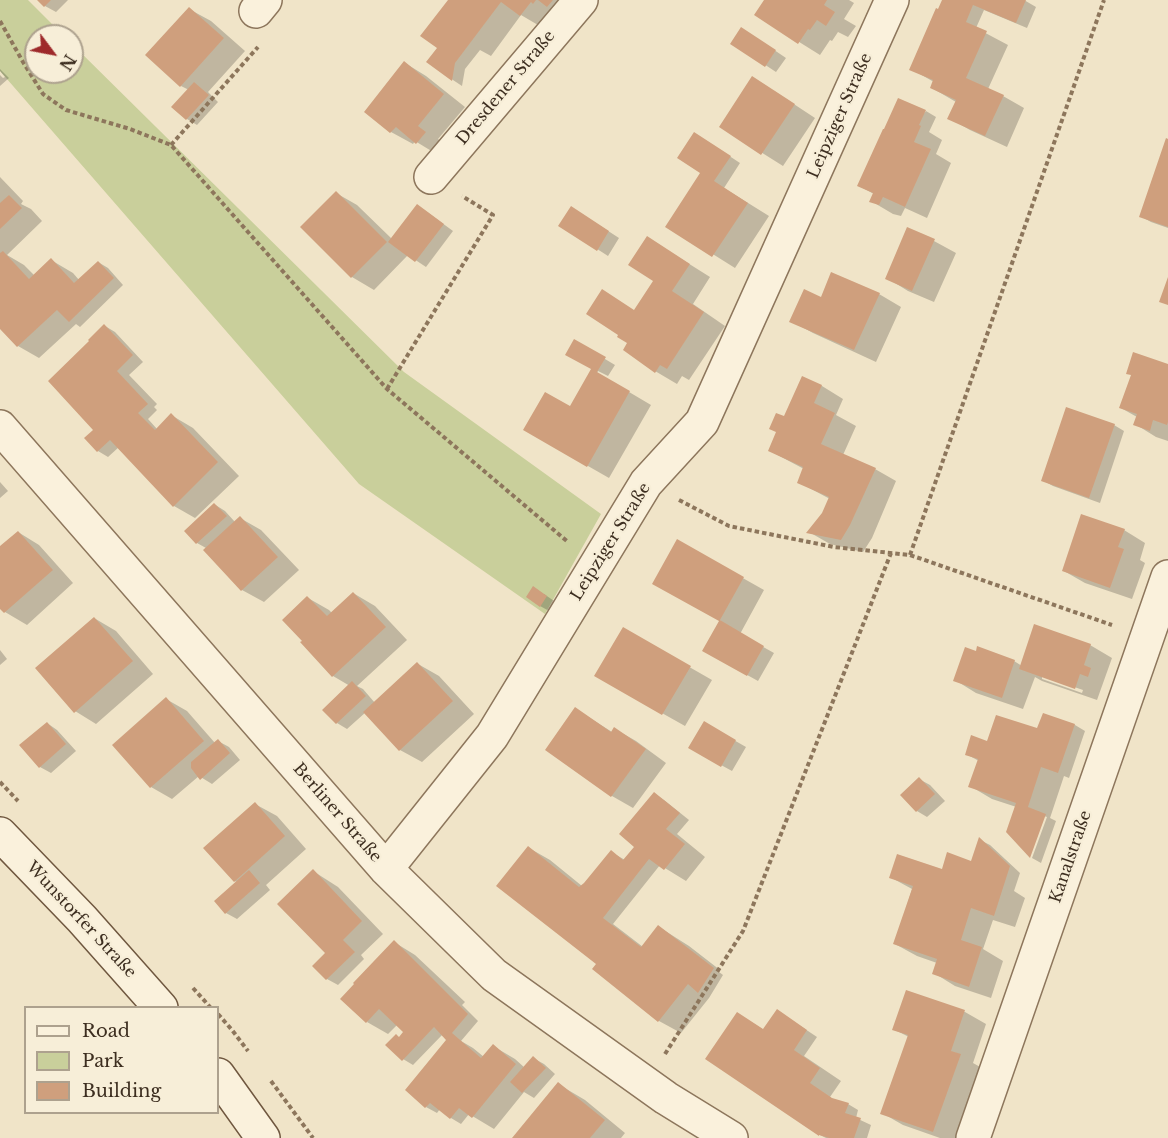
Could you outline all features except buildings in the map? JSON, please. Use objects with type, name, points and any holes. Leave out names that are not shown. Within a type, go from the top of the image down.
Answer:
[{"type":"street","name":"Dresdener Straße","points":[[430,177],[581,0]]},
{"type":"street","name":"Leipziger Straße","points":[[386,868],[492,735],[646,483],[702,422],[892,0]]},
{"type":"street","name":"Berliner Straße","points":[[0,427],[386,868],[494,975],[666,1098],[731,1138]]},
{"type":"street","name":"Kanalstraße","points":[[973,1138],[1168,577]]},
{"type":"street","name":"Wunstorfer Straße","points":[[0,834],[82,919],[159,1006]]},
{"type":"street","points":[[219,1076],[262,1138]]},
{"type":"path","points":[[910,555],[1104,0]]},
{"type":"path","points":[[171,146],[275,28],[261,6]]},
{"type":"path","points":[[0,21],[43,94],[66,110],[130,129],[171,146],[387,389],[579,552],[597,564]]},
{"type":"path","points":[[387,389],[493,215],[430,177]]},
{"type":"path","points":[[646,483],[729,526],[834,547],[910,555],[1147,637]]},
{"type":"path","points":[[646,1084],[743,931],[891,553]]},
{"type":"green space","points":[[0,0],[28,0],[52,24],[24,24],[24,84],[84,84],[84,56],[404,372],[601,514],[545,614],[359,484],[0,71]]}]
